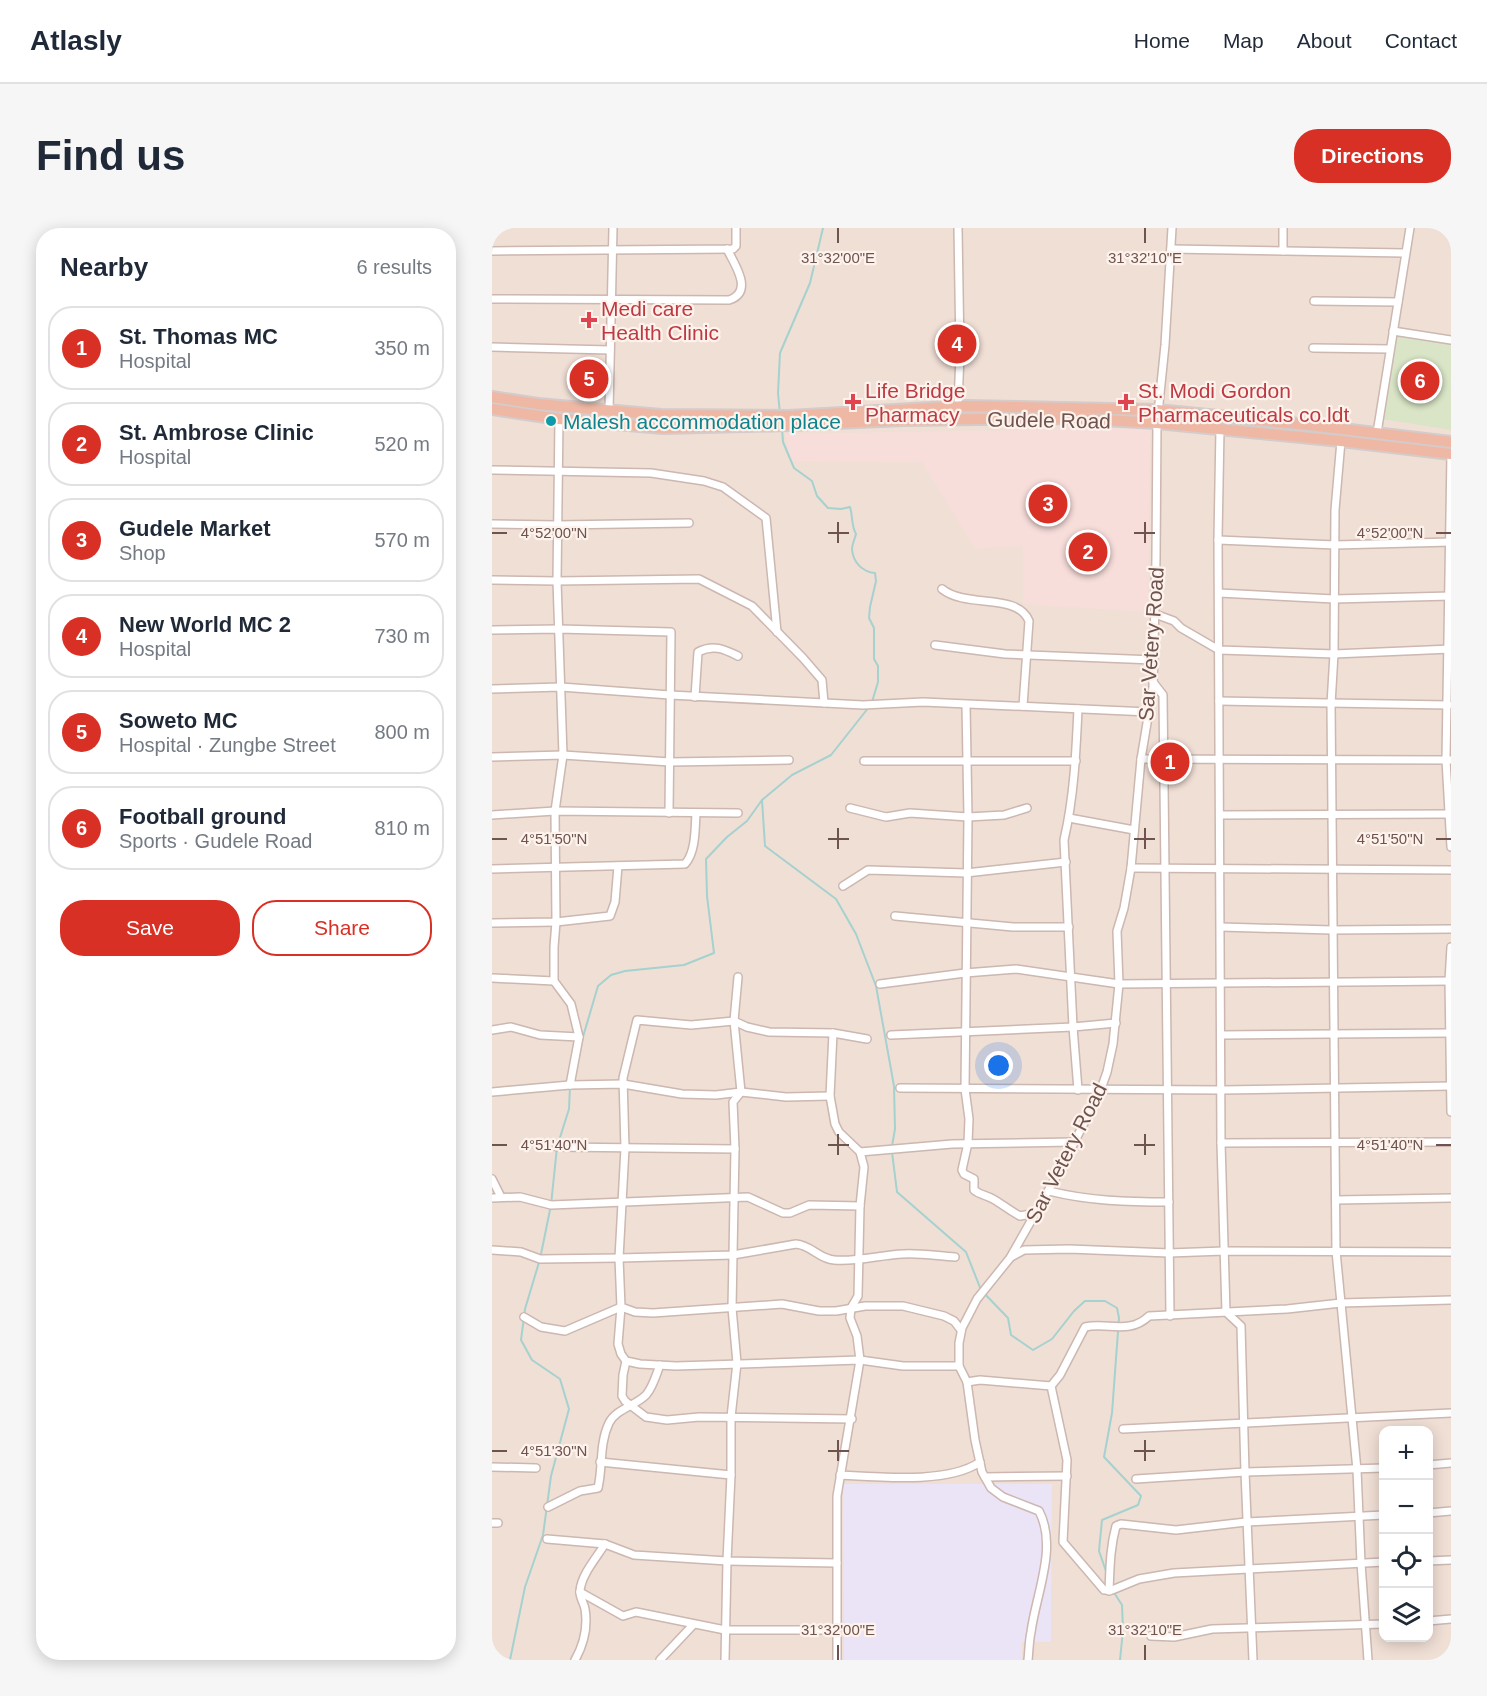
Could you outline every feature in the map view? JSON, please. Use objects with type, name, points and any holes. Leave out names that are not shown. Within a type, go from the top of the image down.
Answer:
[{"type":"highway","points":[[492,397],[609,411],[789,421]]},
{"type":"highway","name":"Gudele Road","points":[[789,421],[890,409],[958,406],[1158,410],[1451,442]]},
{"type":"highway","points":[[492,409],[559,419],[663,428],[758,421]]},
{"type":"highway","name":"Gudele Road","points":[[789,421],[1068,418],[1157,423],[1451,454]]},
{"type":"street","points":[[609,411],[613,228]]},
{"type":"street","points":[[492,251],[727,249],[736,246],[736,228]]},
{"type":"street","points":[[958,228],[960,353],[958,406]]},
{"type":"street","name":"Sar Vetery Road","points":[[984,1477],[975,1440],[967,1382],[959,1366],[959,1343],[962,1330],[977,1299],[1010,1258],[1049,1191],[1101,1089],[1107,1072],[1116,1023],[1119,984],[1117,931],[1124,908],[1131,868],[1141,759],[1153,682],[1157,423],[1165,345],[1172,228]]},
{"type":"street","points":[[1283,228],[1283,250]]},
{"type":"street","points":[[1377,433],[1404,253],[1410,228]]},
{"type":"street","points":[[492,299],[716,301],[736,298],[740,294],[742,284],[727,249]]},
{"type":"street","points":[[1171,249],[1404,253]]},
{"type":"street","points":[[1314,301],[1398,302]]},
{"type":"street","points":[[1393,331],[1451,340]]},
{"type":"street","points":[[492,347],[610,350]]},
{"type":"street","points":[[1313,348],[1390,349]]},
{"type":"street","points":[[559,419],[557,581],[563,755],[555,811],[554,981],[571,1004],[579,1037],[570,1085]]},
{"type":"street","points":[[1220,429],[1218,540],[1221,1143],[1226,1312],[1241,1326],[1246,1522],[1253,1660]]},
{"type":"street","points":[[1341,441],[1335,510],[1334,654],[1331,704],[1336,1251],[1357,1470],[1368,1660]]},
{"type":"street","points":[[1451,454],[1448,760],[1451,847]]},
{"type":"street","points":[[492,470],[651,473],[704,481],[723,487],[766,518],[777,632]]},
{"type":"street","points":[[492,524],[689,523]]},
{"type":"street","points":[[1218,540],[1335,545],[1450,542]]},
{"type":"street","points":[[492,580],[699,579],[752,606],[822,680],[824,703]]},
{"type":"street","points":[[942,589],[951,596],[1008,604],[1026,613],[1029,621],[1023,706]]},
{"type":"street","points":[[1219,593],[1334,599],[1450,596]]},
{"type":"street","points":[[1155,614],[1174,621],[1181,628],[1220,650],[1334,654],[1449,649]]},
{"type":"street","points":[[492,630],[671,632],[669,813]]},
{"type":"street","points":[[935,645],[1005,654],[1154,660]]},
{"type":"street","points":[[695,697],[698,652],[719,647],[738,656]]},
{"type":"street","points":[[1153,682],[1163,695],[1165,759],[1170,1316]]},
{"type":"street","points":[[492,689],[561,687],[695,697],[871,705],[923,702],[1149,712]]},
{"type":"street","points":[[1219,701],[1449,705]]},
{"type":"street","points":[[966,705],[968,817],[965,1089],[969,1119],[968,1143],[962,1170],[964,1174],[974,1179],[974,1190],[978,1194],[990,1197],[1005,1209],[1020,1216],[1036,1213]]},
{"type":"street","points":[[1078,709],[1076,761],[1064,840],[1078,1090]]},
{"type":"street","points":[[492,757],[563,755],[670,762],[789,760]]},
{"type":"street","points":[[1141,759],[1448,760]]},
{"type":"street","points":[[864,761],[1076,761]]},
{"type":"street","points":[[850,808],[886,817],[910,813],[968,817],[1004,815],[1027,808]]},
{"type":"street","points":[[492,815],[555,811],[738,813]]},
{"type":"street","points":[[492,869],[685,864],[688,862],[692,846],[696,813]]},
{"type":"street","points":[[1220,815],[1450,814]]},
{"type":"street","points":[[1069,818],[1134,830]]},
{"type":"street","points":[[843,886],[868,870],[966,873],[1066,862]]},
{"type":"street","points":[[492,923],[556,922],[610,916],[615,902],[618,866]]},
{"type":"street","points":[[1131,868],[1451,870]]},
{"type":"street","points":[[895,916],[1013,927],[1069,927]]},
{"type":"street","points":[[1221,927],[1332,930],[1451,929]]},
{"type":"street","points":[[1451,947],[1451,1112]]},
{"type":"street","points":[[880,984],[1016,969],[1070,975],[1119,984],[1450,981]]},
{"type":"street","points":[[725,1660],[731,1416],[737,1364],[732,1308],[734,1102],[741,1092],[734,1021],[738,977]]},
{"type":"street","points":[[492,978],[554,981]]},
{"type":"street","points":[[867,1039],[833,1033],[769,1032],[747,1027],[734,1021],[691,1025],[637,1020],[626,1060],[623,1084],[625,1148],[619,1258],[621,1307],[618,1344],[626,1361],[640,1364],[860,1360],[903,1366],[959,1366]]},
{"type":"street","points":[[891,1035],[1116,1023]]},
{"type":"street","points":[[492,1030],[511,1027],[540,1035],[579,1037]]},
{"type":"street","points":[[833,1033],[830,1096],[839,1132],[861,1152],[864,1167],[860,1206],[858,1296],[851,1308],[850,1318],[857,1336],[860,1360],[852,1419],[837,1496],[837,1660]]},
{"type":"street","points":[[1222,1035],[1451,1033]]},
{"type":"street","points":[[492,1092],[570,1085],[623,1084],[682,1094],[716,1095],[741,1092],[786,1097],[830,1096]]},
{"type":"street","points":[[900,1088],[1222,1090],[1450,1086]]},
{"type":"street","points":[[861,1152],[968,1143],[1074,1142]]},
{"type":"street","points":[[1221,1143],[1451,1142]]},
{"type":"street","points":[[557,1147],[735,1149]]},
{"type":"street","points":[[492,1179],[501,1197]]},
{"type":"street","points":[[1049,1191],[1077,1198],[1122,1202],[1169,1202]]},
{"type":"street","points":[[492,1198],[520,1197],[550,1205],[734,1197],[753,1198],[783,1213],[790,1213],[809,1205],[860,1206]]},
{"type":"street","points":[[1336,1200],[1451,1198]]},
{"type":"street","points":[[492,1250],[521,1252],[540,1259],[619,1258],[733,1254],[786,1245],[804,1245],[829,1259],[859,1260],[904,1254],[955,1257]]},
{"type":"street","points":[[1010,1258],[1024,1250],[1069,1249],[1169,1253],[1451,1251]]},
{"type":"street","points":[[1051,1386],[1060,1375],[1085,1327],[1097,1324],[1109,1328],[1142,1323],[1149,1316],[1287,1309],[1341,1303],[1451,1300]]},
{"type":"street","points":[[524,1317],[541,1327],[565,1332],[621,1307],[635,1312],[653,1313],[782,1304],[819,1311],[881,1305],[923,1310],[954,1321],[962,1330]]},
{"type":"street","points":[[626,1361],[622,1396],[641,1415],[655,1419],[731,1416],[852,1419]]},
{"type":"street","points":[[548,1507],[580,1491],[598,1488],[600,1462],[609,1423],[630,1404],[645,1396],[660,1365]]},
{"type":"street","points":[[967,1382],[987,1381],[1051,1386]]},
{"type":"street","points":[[1051,1386],[1064,1443],[1067,1476],[1063,1542],[1104,1590],[1109,1591],[1140,1579],[1174,1573],[1248,1571],[1379,1562]]},
{"type":"street","points":[[1123,1429],[1451,1413]]},
{"type":"street","points":[[600,1462],[731,1475]]},
{"type":"street","points":[[840,1475],[896,1477],[944,1474],[969,1469],[980,1462]]},
{"type":"street","points":[[1433,1465],[1451,1463]]},
{"type":"street","points":[[492,1467],[536,1468]]},
{"type":"street","points":[[1136,1479],[1245,1472],[1379,1468]]},
{"type":"street","points":[[984,1477],[1067,1476]]},
{"type":"street","points":[[984,1477],[991,1488],[1003,1497],[1039,1511],[1044,1521],[1047,1550],[1031,1632],[1028,1660]]},
{"type":"street","points":[[1433,1513],[1451,1511]]},
{"type":"street","points":[[1109,1591],[1109,1563],[1113,1538],[1116,1526],[1121,1524],[1176,1530],[1246,1522],[1379,1515]]},
{"type":"street","points":[[547,1539],[605,1544],[634,1555],[727,1561],[837,1563]]},
{"type":"street","points":[[575,1660],[582,1648],[585,1633],[586,1617],[580,1592],[586,1575],[605,1544]]},
{"type":"street","points":[[1433,1561],[1451,1560]]},
{"type":"street","points":[[580,1592],[623,1616],[636,1612],[726,1630],[837,1630]]},
{"type":"street","points":[[1433,1621],[1451,1619]]},
{"type":"street","points":[[1151,1636],[1174,1637],[1212,1629],[1253,1630],[1379,1624]]},
{"type":"street","points":[[660,1660],[693,1625]]},
{"type":"shaded area","points":[[492,228],[1451,228],[1451,1660],[492,1660]]},
{"type":"shaded area","points":[[1150,428],[1148,612],[1023,604],[1023,546],[975,548],[922,462],[791,461],[785,434]]},
{"type":"shaded area","points":[[843,1484],[1052,1484],[1051,1642],[1022,1642],[1022,1660],[844,1660]]},
{"type":"green space","points":[[1397,334],[1451,342],[1451,430],[1383,419]]},
{"type":"waterway","points":[[780,414],[778,393],[780,353],[810,283],[823,228]]},
{"type":"waterway","points":[[782,428],[783,442],[794,468],[812,481],[817,496],[828,508],[850,507],[856,534],[852,549],[854,559],[863,569],[875,573],[876,581],[869,618],[874,628],[874,659],[878,666],[878,682],[872,702]]},
{"type":"waterway","points":[[580,1047],[598,986],[611,975],[625,971],[684,965],[714,953],[707,896],[706,859],[727,837],[747,821],[762,800],[792,775],[831,755],[869,707]]},
{"type":"waterway","points":[[762,800],[765,846],[836,899],[856,934],[876,986],[894,1086],[895,1129],[892,1146]]},
{"type":"waterway","points":[[510,1660],[525,1587],[543,1535],[551,1476],[569,1409],[560,1379],[532,1360],[521,1340],[525,1309],[540,1259],[551,1205],[557,1147],[569,1109],[570,1087]]},
{"type":"waterway","points":[[892,1152],[897,1192],[966,1252],[981,1290],[1008,1318],[1011,1335],[1033,1350],[1052,1339],[1085,1301],[1105,1301],[1117,1308],[1119,1318],[1112,1413],[1104,1457],[1141,1496],[1138,1505],[1102,1520],[1099,1551],[1107,1574]]},
{"type":"waterway","points":[[1113,1591],[1122,1605],[1123,1630],[1120,1660]]},
{"type":"place","name":"Medi care Health Clinic","points":[[589,320]]},
{"type":"place","name":"New World MC 2","points":[[957,344]]},
{"type":"place","name":"Soweto MC","points":[[589,379]]},
{"type":"place","name":"Football ground","points":[[1420,381]]},
{"type":"place","name":"Life Bridge Pharmacy","points":[[853,402]]},
{"type":"place","name":"St. Modi Gordon Pharmaceuticals co.ldt","points":[[1126,402]]},
{"type":"place","name":"Malesh accommodation place","points":[[551,421]]},
{"type":"place","name":"Gudele Market","points":[[1048,504]]},
{"type":"place","name":"St. Ambrose Clinic","points":[[1088,552]]},
{"type":"place","name":"St. Thomas MC","points":[[1170,762]]}]
